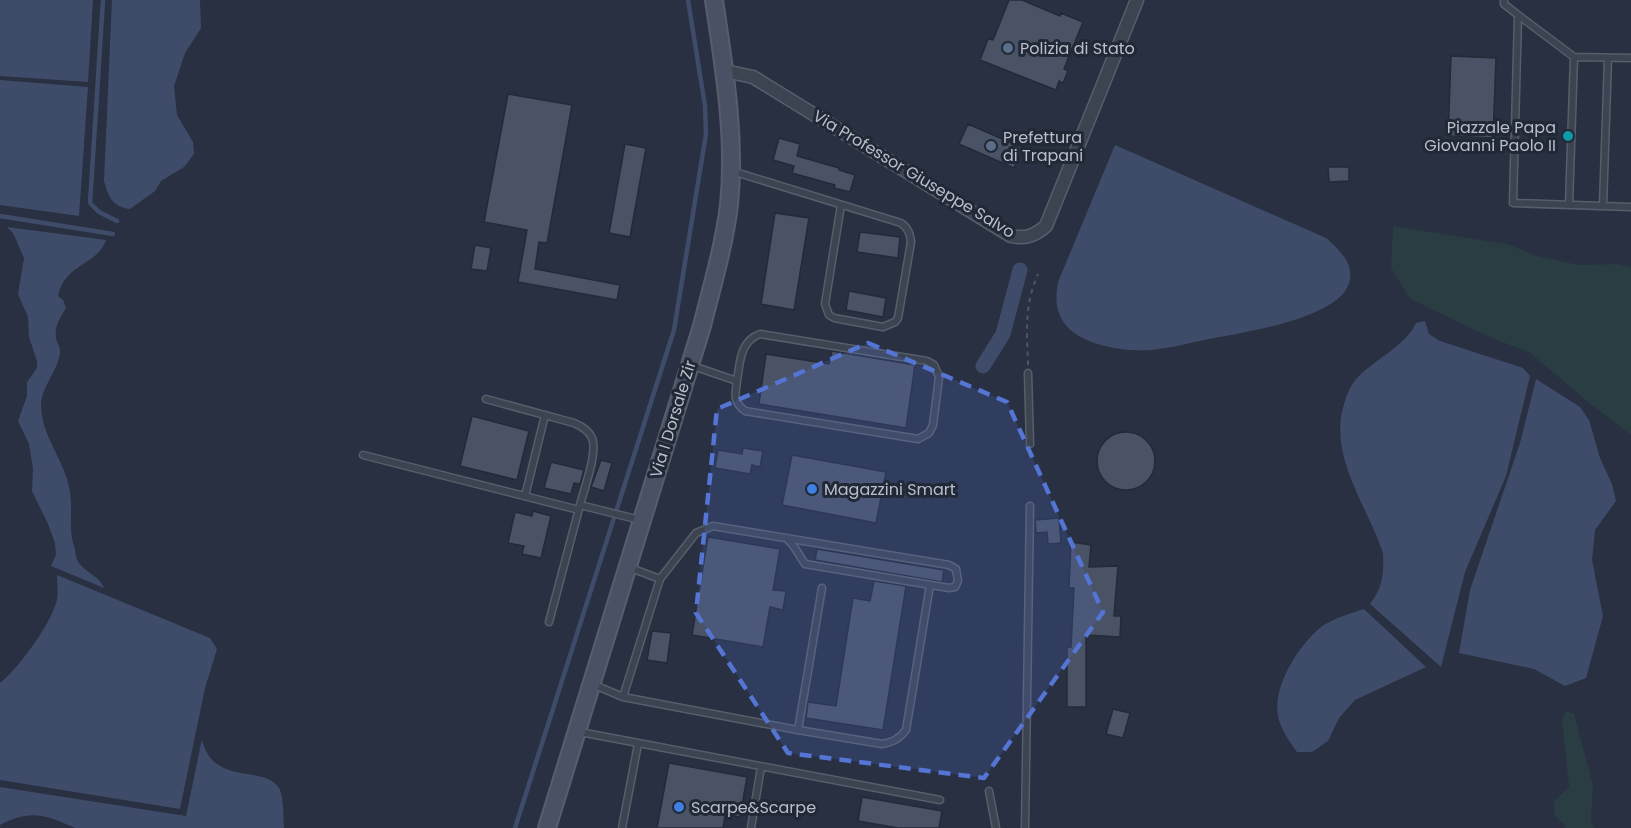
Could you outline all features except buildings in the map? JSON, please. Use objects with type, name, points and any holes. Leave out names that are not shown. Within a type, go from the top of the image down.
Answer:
[{"type":"main road","name":"Via I Dorsale Zir","points":[[547,828],[702,326],[723,242],[729,205],[730,125],[725,71],[714,0]]},
{"type":"street","name":"Via Professor Giuseppe Salvo","points":[[725,71],[753,77],[1011,236],[1023,238],[1035,236],[1046,226],[1137,0]]},
{"type":"lane","points":[[1504,0],[1504,4],[1574,57],[1631,58]]},
{"type":"lane","points":[[1518,15],[1512,203],[1631,207]]},
{"type":"lane","points":[[1569,205],[1574,57]]},
{"type":"lane","points":[[1603,206],[1608,57]]},
{"type":"lane","points":[[731,171],[901,223],[910,234],[911,242],[898,318],[889,326],[883,327],[834,318],[829,315],[825,304],[841,205]]},
{"type":"lane","points":[[760,334],[927,361],[934,365],[939,377],[933,425],[929,433],[918,439],[745,411],[736,402],[737,381],[744,347],[753,336],[760,334]]},
{"type":"lane","points":[[690,365],[737,381]]},
{"type":"lane","points":[[1028,374],[1030,444]]},
{"type":"lane","points":[[486,399],[584,428],[592,438],[593,453],[549,622]]},
{"type":"lane","points":[[525,496],[545,415]]},
{"type":"lane","points":[[363,455],[525,496],[609,512],[641,521]]},
{"type":"lane","points":[[1025,828],[1030,506]]},
{"type":"lane","points":[[623,697],[660,579],[696,533],[713,526],[786,538],[949,565],[956,569],[958,581],[955,587],[949,588],[805,564],[786,538]]},
{"type":"lane","points":[[627,567],[660,579]]},
{"type":"lane","points":[[591,683],[623,697],[798,730],[882,744],[892,743],[906,730],[930,585]]},
{"type":"lane","points":[[798,730],[822,588]]},
{"type":"lane","points":[[576,731],[940,800]]},
{"type":"lane","points":[[622,828],[638,744]]},
{"type":"lane","points":[[751,828],[761,767]]},
{"type":"lane","points":[[989,791],[996,828]]},
{"type":"path","points":[[1028,374],[1027,309],[1030,292],[1038,274]]},
{"type":"highlighted area","points":[[868,343],[1007,402],[1103,612],[984,778],[788,753],[696,613],[717,409]]},
{"type":"green space","points":[[1393,226],[1507,244],[1537,256],[1579,265],[1617,264],[1631,267],[1631,435],[1529,352],[1494,339],[1410,299],[1391,268]]},
{"type":"green space","points":[[1566,711],[1574,714],[1593,785],[1591,821],[1595,828],[1565,828],[1565,825],[1555,816],[1554,801],[1569,787],[1562,720]]},
{"type":"water","points":[[0,0],[93,0],[88,82],[0,76]]},
{"type":"water","points":[[112,0],[200,0],[201,28],[185,53],[174,86],[177,115],[193,142],[194,154],[184,167],[161,181],[155,191],[130,209],[119,206],[112,200],[104,181]]},
{"type":"water","points":[[0,80],[88,87],[79,216],[0,205]]},
{"type":"water","points":[[1115,145],[1326,238],[1342,254],[1349,266],[1350,280],[1347,288],[1338,299],[1306,316],[1266,328],[1167,348],[1127,350],[1101,345],[1077,335],[1067,327],[1059,314],[1056,300],[1058,282]]},
{"type":"water","points":[[7,227],[106,240],[96,255],[74,270],[62,285],[58,296],[63,300],[66,308],[56,329],[56,339],[60,348],[59,356],[44,391],[41,406],[45,429],[68,481],[71,499],[71,533],[77,559],[104,588],[51,566],[56,555],[55,543],[32,491],[33,468],[29,444],[18,421],[27,396],[27,382],[37,368],[37,361],[29,337],[28,317],[18,294],[24,258],[13,233]]},
{"type":"water","points":[[1425,321],[1429,334],[1440,341],[1523,368],[1530,376],[1506,476],[1465,572],[1441,667],[1370,604],[1382,580],[1383,553],[1345,461],[1340,423],[1344,404],[1353,382],[1405,338],[1416,323]]},
{"type":"water","points":[[1536,379],[1580,407],[1589,420],[1616,501],[1595,530],[1592,560],[1603,616],[1586,678],[1565,686],[1534,669],[1459,653],[1470,590],[1520,443]]},
{"type":"water","points":[[57,575],[210,638],[217,649],[205,688],[180,809],[0,780],[0,683],[24,657],[53,612],[58,593]]},
{"type":"water","points":[[1364,609],[1426,667],[1355,700],[1339,718],[1328,741],[1312,752],[1297,752],[1282,728],[1277,708],[1282,682],[1288,669],[1303,645],[1321,627]]},
{"type":"water","points":[[202,739],[208,754],[217,764],[228,770],[274,782],[281,794],[284,828],[75,828],[47,817],[30,815],[0,825],[0,787],[186,816]]},
{"type":"waterway","points":[[103,0],[90,203],[99,212],[117,221]]},
{"type":"waterway","points":[[515,828],[674,330],[706,134],[705,106],[688,0]]},
{"type":"waterway","points":[[0,216],[113,234]]},
{"type":"waterway","points":[[983,366],[1003,334],[1020,270]]},
{"type":"place","name":"Polizia di Stato","points":[[1008,48]]},
{"type":"place","name":"Piazzale Papa Giovanni Paolo II","points":[[1568,136]]},
{"type":"place","name":"Prefettura di Trapani","points":[[991,146]]},
{"type":"place","name":"Magazzini Smart","points":[[812,489]]},
{"type":"place","name":"Scarpe&Scarpe","points":[[679,807]]}]
